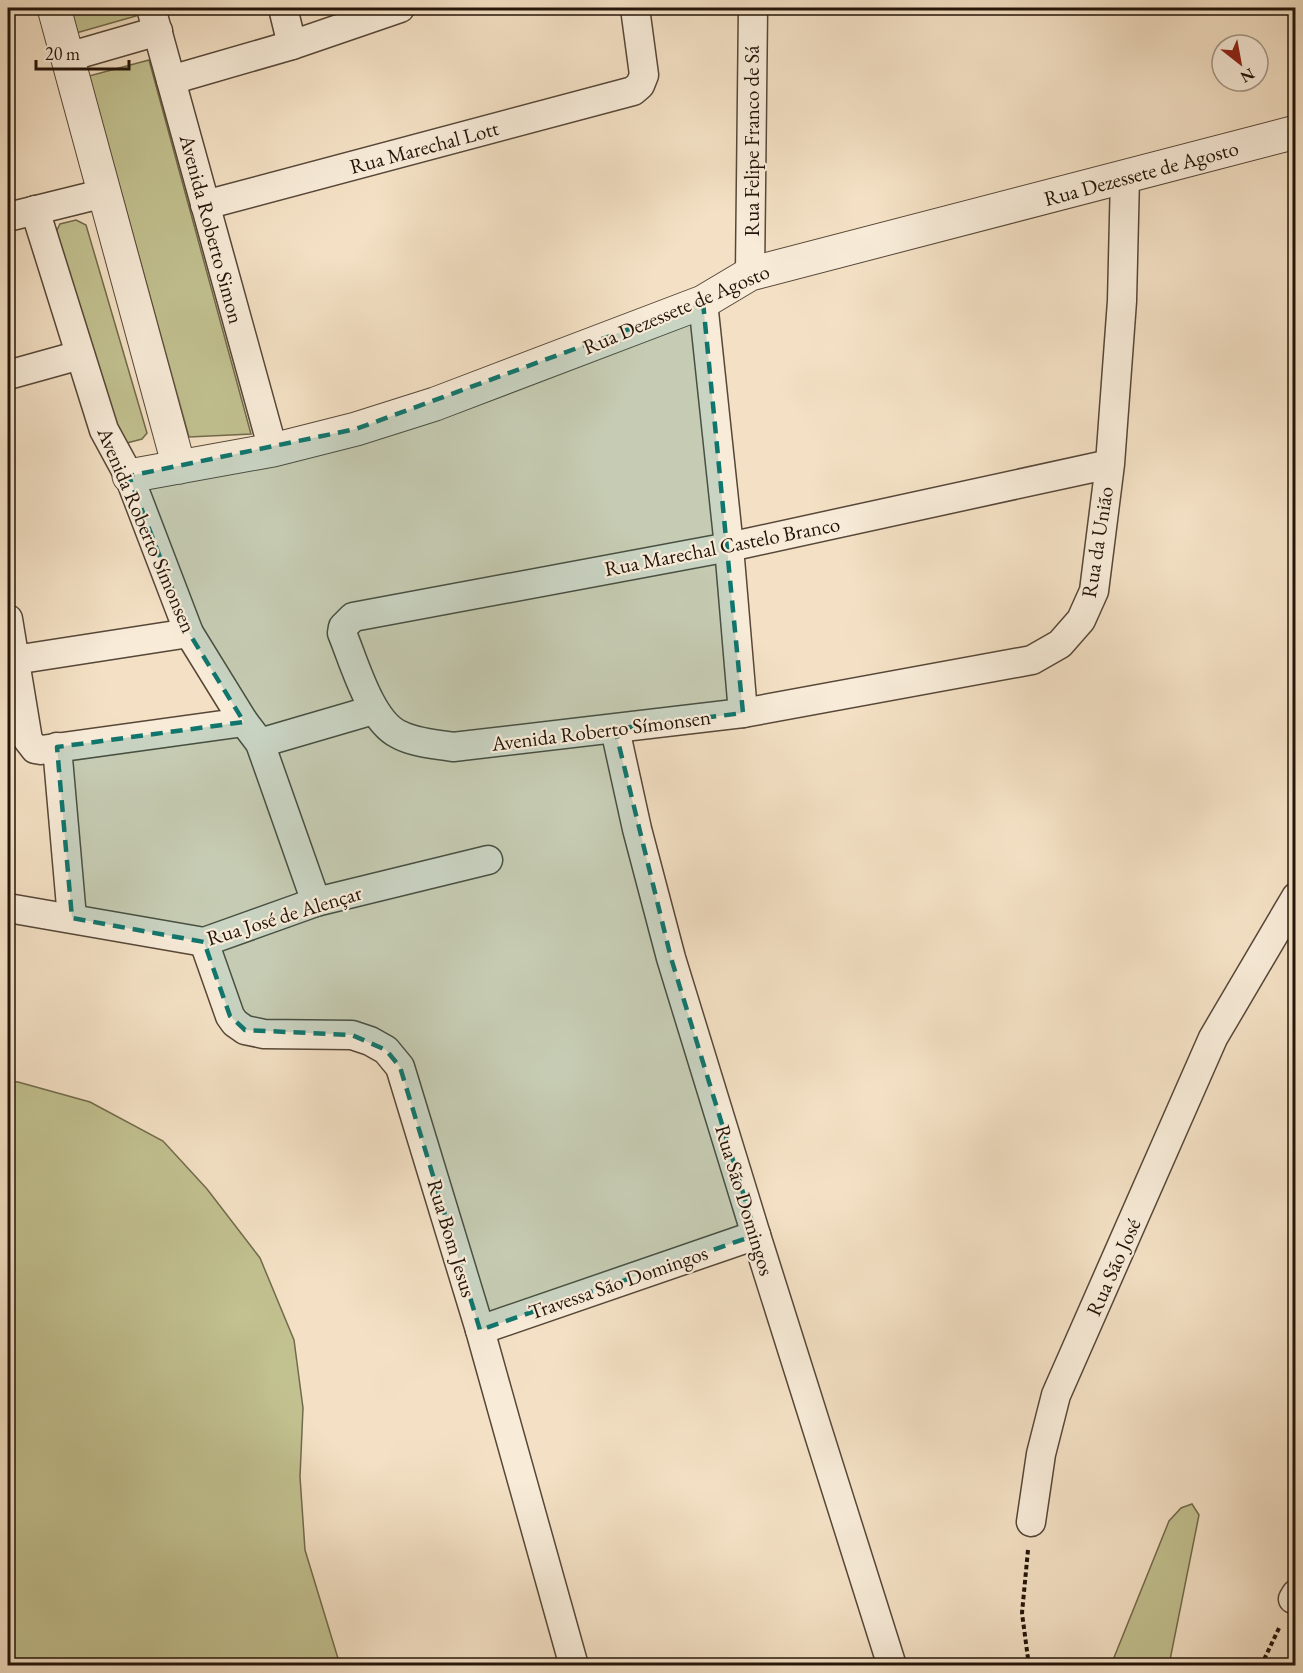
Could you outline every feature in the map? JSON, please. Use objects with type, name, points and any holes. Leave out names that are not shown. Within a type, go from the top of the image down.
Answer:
[{"type":"street","points":[[54,8],[179,467]]},
{"type":"street","points":[[283,8],[292,45]]},
{"type":"street","points":[[171,80],[292,45],[400,8]]},
{"type":"street","name":"Rua Marechal Lott","points":[[205,205],[633,91],[640,85],[644,75],[635,8]]},
{"type":"street","name":"Rua Felipe Franco de Sá","points":[[750,274],[753,8]]},
{"type":"street","points":[[68,57],[155,19]]},
{"type":"street","name":"Avenida Roberto Simon","points":[[155,19],[273,450]]},
{"type":"street","name":"Rua Dezessete de Agosto","points":[[129,476],[273,450],[356,429],[435,404],[703,302],[750,274],[1296,132]]},
{"type":"street","name":"Rua da União","points":[[743,714],[1032,660],[1060,644],[1081,620],[1094,591],[1110,464],[1122,301],[1125,177]]},
{"type":"street","points":[[8,217],[105,193]]},
{"type":"street","name":"Avenida Roberto Símonsen","points":[[35,210],[104,430],[129,476],[189,633],[252,733],[316,902]]},
{"type":"street","points":[[703,302],[729,546],[743,714]]},
{"type":"street","points":[[8,375],[80,356]]},
{"type":"street","name":"Rua Marechal Castelo Branco","points":[[342,633],[343,627],[353,617],[729,546],[1110,464]]},
{"type":"street","points":[[8,620],[11,660],[28,740],[35,749],[252,733],[373,710]]},
{"type":"street","points":[[11,660],[189,633]]},
{"type":"street","name":"Avenida Roberto Símonsen","points":[[342,633],[373,710],[382,722],[398,734],[415,740],[453,747],[743,714]]},
{"type":"street","name":"Rua São Domingos","points":[[615,729],[637,829],[671,958],[892,1665]]},
{"type":"street","points":[[57,747],[72,918]]},
{"type":"street","name":"Rua José de Alençar","points":[[8,908],[204,942],[316,902],[488,860]]},
{"type":"street","name":"Rua São José","points":[[1031,1522],[1041,1454],[1056,1395],[1213,1038],[1296,897]]},
{"type":"street","name":"Rua Bom Jesus","points":[[204,942],[230,1016],[245,1030],[264,1034],[352,1035],[386,1050],[400,1067],[480,1330],[574,1665]]},
{"type":"street","name":"Travessa São Domingos","points":[[480,1330],[756,1235]]},
{"type":"path","points":[[1029,1665],[1022,1613],[1031,1522]]},
{"type":"path","points":[[1261,1665],[1294,1597]]},
{"type":"highlighted area","points":[[703,302],[743,713],[615,729],[671,958],[756,1235],[480,1330],[400,1067],[386,1050],[352,1035],[245,1030],[230,1016],[204,942],[72,918],[57,747],[244,722],[189,633],[129,476],[356,429]]},
{"type":"shaded area","points":[[69,8],[133,8],[136,16],[76,33]]},
{"type":"shaded area","points":[[149,60],[251,434],[189,437],[89,76]]},
{"type":"shaded area","points":[[76,220],[86,225],[147,433],[142,439],[123,444],[55,234],[60,224]]},
{"type":"shaded area","points":[[8,1081],[90,1102],[163,1141],[207,1189],[260,1258],[294,1340],[303,1408],[300,1477],[305,1550],[340,1665],[8,1665]]},
{"type":"shaded area","points":[[1192,1504],[1199,1515],[1169,1665],[1111,1665],[1169,1521],[1181,1508]]}]
